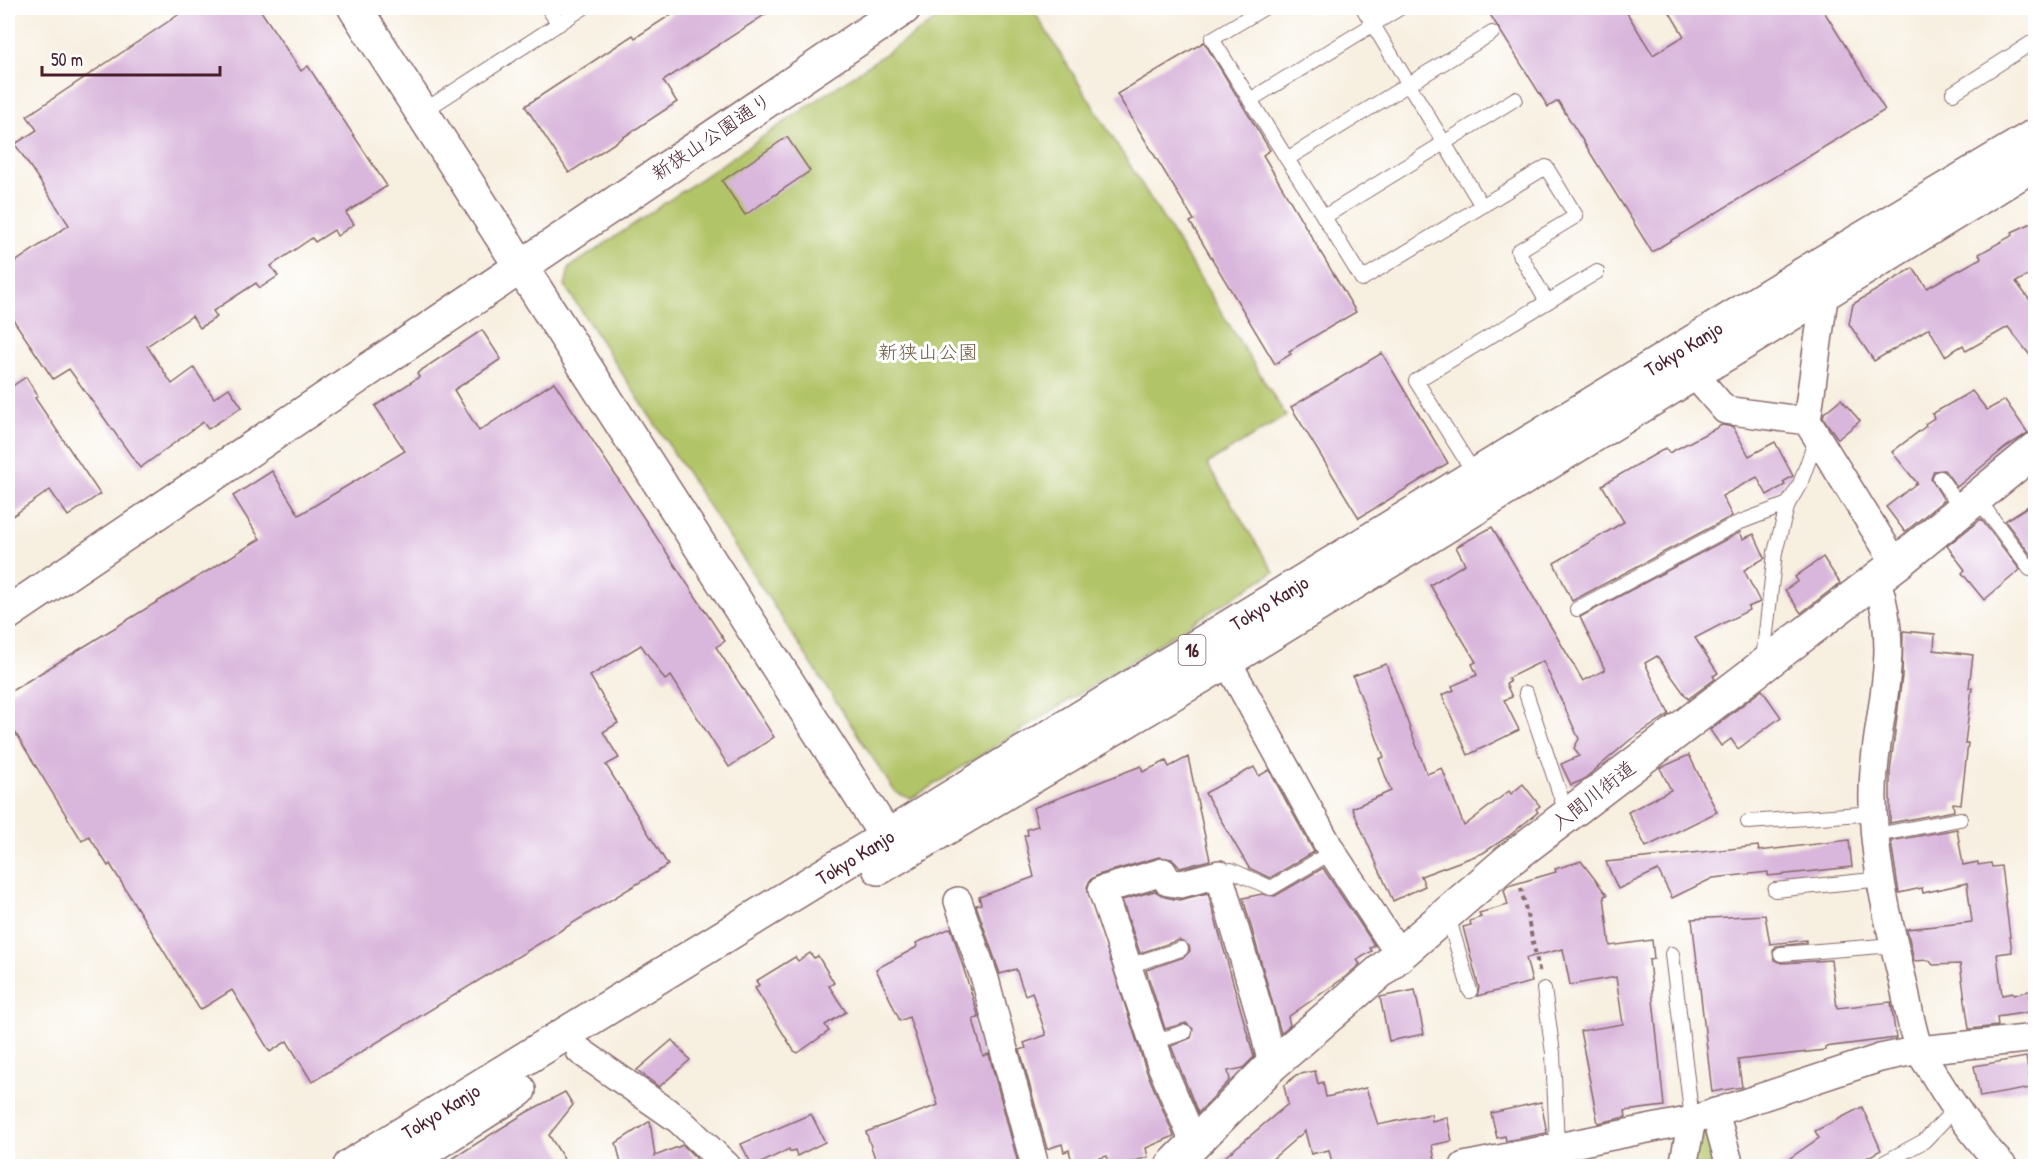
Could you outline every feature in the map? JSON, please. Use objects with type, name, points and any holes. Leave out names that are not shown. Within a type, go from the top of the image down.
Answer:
[{"type":"main road","points":[[355,8],[893,846]]},
{"type":"main road","name":"新狭山公園通り","points":[[8,613],[904,8]]},
{"type":"main road","name":"Tokyo Kanjo","points":[[407,1165],[893,846],[1476,476],[1805,273],[2036,135]]},
{"type":"main road","name":"Tokyo Kanjo","points":[[350,1167],[893,846],[1227,661],[2036,163]]},
{"type":"main road","name":"入間川街道","points":[[1183,1156],[1272,1065],[1512,858],[1886,571],[2036,449]]},
{"type":"street","points":[[1825,291],[1812,429],[1886,571],[1890,655],[1874,774],[1876,824],[1882,879],[1894,945],[1919,1050],[1955,1109],[1981,1144],[2003,1167]]},
{"type":"street","points":[[1693,373],[1725,410],[1812,429]]},
{"type":"street","points":[[1227,661],[1332,852],[1399,954]]},
{"type":"street","points":[[1183,1156],[1154,1042],[1102,890],[1163,872],[1168,882],[1181,884],[1219,874],[1260,1014],[1272,1065]]},
{"type":"street","points":[[958,902],[985,979],[1035,1167]]},
{"type":"street","points":[[1464,1167],[1704,1116],[1857,1064],[1919,1050],[2036,1038]]},
{"type":"street","points":[[580,1051],[679,1120],[727,1167]]},
{"type":"street","points":[[1683,1167],[1704,1116]]},
{"type":"street","points":[[1704,1116],[1730,1167]]},
{"type":"lane","points":[[548,8],[558,24]]},
{"type":"lane","points":[[422,112],[583,8]]},
{"type":"lane","points":[[1264,8],[1212,39],[1362,279],[1546,167],[1576,216],[1518,251],[1547,302]]},
{"type":"lane","points":[[1363,8],[1482,206]]},
{"type":"lane","points":[[1250,100],[1400,8]]},
{"type":"lane","points":[[1287,159],[1492,33]]},
{"type":"lane","points":[[1953,93],[2036,40]]},
{"type":"lane","points":[[1324,217],[1515,99]]},
{"type":"lane","points":[[1476,476],[1416,381],[1597,272]]},
{"type":"lane","points":[[1762,665],[1775,552],[1788,504],[1800,484],[1812,429]]},
{"type":"lane","points":[[1940,478],[1970,504],[2030,569]]},
{"type":"lane","points":[[1577,609],[1738,523],[1788,504]]},
{"type":"lane","points":[[1526,693],[1567,815]]},
{"type":"lane","points":[[1748,822],[1876,824],[1960,819]]},
{"type":"lane","points":[[1219,874],[1231,870],[1271,888],[1332,852]]},
{"type":"lane","points":[[1775,890],[1882,879]]},
{"type":"lane","points":[[1447,912],[1470,991]]},
{"type":"lane","points":[[1781,954],[1894,945]]},
{"type":"lane","points":[[1128,966],[1181,949]]},
{"type":"lane","points":[[1672,954],[1704,1116]]},
{"type":"lane","points":[[1544,989],[1552,1053],[1557,1146]]},
{"type":"lane","points":[[1154,1042],[1185,1032]]},
{"type":"lane","points":[[1878,1167],[1924,1141],[1955,1109]]},
{"type":"path","points":[[1512,858],[1531,925],[1544,989]]},
{"type":"green space","name":"新狭山公園","points":[[953,8],[1032,8],[1286,416],[1207,464],[1274,572],[911,799],[895,792],[565,286],[569,268]]},
{"type":"green space","points":[[1698,1126],[1714,1135],[1722,1166],[1692,1166]]},
{"type":"building","points":[[176,8],[259,8],[301,71],[308,66],[387,186],[346,213],[354,224],[337,236],[334,230],[315,242],[312,238],[271,266],[278,276],[260,288],[256,283],[213,311],[217,317],[200,328],[192,316],[147,346],[172,384],[194,368],[214,398],[229,388],[242,407],[208,429],[203,422],[140,468],[69,369],[53,379],[8,312],[8,267],[69,225],[15,144],[37,130],[27,116],[178,15]]},
{"type":"building","points":[[681,8],[775,8],[663,81],[677,102],[569,173],[525,106],[633,35],[635,38]]},
{"type":"building","points":[[1486,8],[1624,8],[1653,55],[1684,36],[1667,8],[1822,8],[1885,110],[1652,252],[1558,101],[1548,107]]},
{"type":"building","points":[[1204,42],[1270,150],[1263,155],[1356,312],[1289,351],[1291,354],[1275,364],[1190,222],[1194,220],[1117,94]]},
{"type":"building","points":[[787,137],[810,171],[745,215],[722,181]]},
{"type":"building","points":[[2036,221],[2036,271],[2016,282],[2036,308],[2036,363],[2008,327],[1966,351],[1963,345],[1945,356],[1929,328],[1874,361],[1849,324],[1853,304],[1913,268],[1927,288],[1981,258],[1979,254],[2013,235],[2012,232]]},
{"type":"building","points":[[482,330],[501,359],[454,390],[479,431],[554,382],[725,641],[716,647],[774,737],[729,767],[671,676],[665,680],[641,645],[590,676],[618,723],[603,732],[619,758],[606,765],[668,865],[312,1082],[287,1041],[270,1052],[232,990],[200,1010],[110,864],[108,866],[89,836],[82,841],[8,721],[8,693],[260,539],[233,496],[272,471],[299,515],[405,451],[375,406],[419,377],[417,373]]},
{"type":"building","points":[[1382,353],[1448,463],[1359,518],[1291,407]]},
{"type":"building","points":[[26,377],[38,396],[35,398],[100,494],[68,516],[50,490],[8,519],[8,389]]},
{"type":"building","points":[[1972,391],[1987,410],[2005,400],[2028,433],[2006,447],[1957,487],[1944,470],[1934,471],[1931,479],[1944,500],[1905,532],[1886,507],[1917,483],[1892,452],[1926,426],[1925,424],[1934,418],[1932,414]]},
{"type":"building","points":[[1841,399],[1860,421],[1838,439],[1823,418],[1824,413]]},
{"type":"building","points":[[1722,425],[1733,427],[1749,456],[1775,442],[1793,476],[1783,482],[1785,485],[1767,495],[1757,477],[1722,496],[1732,516],[1572,601],[1554,563],[1624,522],[1602,485],[1666,448],[1669,453]]},
{"type":"building","points":[[2036,501],[2036,557],[2033,558],[2005,521]]},
{"type":"building","points":[[1981,519],[2020,570],[1984,600],[1962,573],[1965,570],[1947,546]]},
{"type":"building","points":[[1492,527],[1583,681],[1605,670],[1580,617],[1740,532],[1743,539],[1754,534],[1765,558],[1744,570],[1760,602],[1695,638],[1718,673],[1713,676],[1715,679],[1688,699],[1657,656],[1645,663],[1669,714],[1630,740],[1583,780],[1571,785],[1561,764],[1579,756],[1574,748],[1579,739],[1543,661],[1508,678],[1510,682],[1506,684],[1512,697],[1504,700],[1519,730],[1468,755],[1442,695],[1454,690],[1452,686],[1477,675],[1472,664],[1476,662],[1430,585],[1465,564],[1456,547]]},
{"type":"building","points":[[1823,557],[1840,583],[1801,613],[1785,590],[1798,581],[1795,577]]},
{"type":"building","points":[[1903,631],[1935,634],[1934,650],[1973,655],[1969,688],[1972,688],[1961,804],[1953,803],[1954,811],[1890,823],[1890,772],[1902,676]]},
{"type":"building","points":[[1386,664],[1427,774],[1442,768],[1464,826],[1509,791],[1511,794],[1523,784],[1540,806],[1536,809],[1538,812],[1509,836],[1483,853],[1421,876],[1425,886],[1393,901],[1352,808],[1391,791],[1379,759],[1384,757],[1353,676]]},
{"type":"building","points":[[1762,690],[1781,717],[1738,749],[1731,739],[1721,746],[1710,730]]},
{"type":"building","points":[[1689,755],[1717,812],[1646,847],[1628,812],[1671,790],[1660,768]]},
{"type":"building","points":[[1188,757],[1210,860],[1180,868],[1172,859],[1159,857],[1098,875],[1090,880],[1087,887],[1146,1070],[1174,1136],[1146,1148],[1148,1157],[1116,1167],[1110,1167],[1107,1156],[1073,1166],[1069,1150],[1064,1152],[1062,1144],[1047,1149],[1020,1050],[1026,1048],[1024,1043],[1046,1035],[1032,992],[1025,995],[1016,969],[1000,974],[976,905],[981,904],[979,897],[1034,877],[1024,835],[1028,835],[1027,829],[1038,826],[1033,808],[1141,766],[1143,772],[1166,761],[1169,767]]},
{"type":"building","points":[[1254,767],[1259,776],[1269,770],[1314,852],[1270,878],[1249,868],[1205,793]]},
{"type":"building","points":[[1957,829],[1963,865],[1978,862],[1978,865],[1991,863],[1992,867],[2001,866],[2012,952],[1997,954],[2002,995],[2013,993],[2014,995],[2036,989],[2036,1011],[1997,1017],[1998,1026],[1969,1029],[1960,964],[1933,965],[1929,960],[1914,961],[1907,929],[1972,922],[1967,883],[1923,893],[1922,888],[1899,893],[1891,841]]},
{"type":"building","points":[[1849,840],[1852,867],[1768,876],[1768,872],[1713,878],[1672,898],[1658,870],[1618,889],[1606,862],[1758,846],[1759,851]]},
{"type":"building","points":[[1581,861],[1607,895],[1604,896],[1610,946],[1652,940],[1654,959],[1649,960],[1664,1106],[1625,1111],[1626,1117],[1598,1123],[1580,1031],[1623,1024],[1616,977],[1570,985],[1563,949],[1526,958],[1532,982],[1477,996],[1479,988],[1463,927],[1471,925],[1470,921],[1481,917],[1479,913],[1508,905],[1504,890],[1508,886],[1556,872],[1555,869]]},
{"type":"building","points":[[1323,868],[1375,946],[1370,948],[1372,951],[1357,960],[1360,964],[1345,977],[1288,1017],[1290,1025],[1281,1033],[1243,898],[1262,894],[1275,896]]},
{"type":"building","points":[[1155,891],[1165,897],[1179,900],[1208,893],[1254,1057],[1243,1068],[1228,1071],[1230,1080],[1198,1113],[1171,1046],[1191,1038],[1193,1029],[1186,1023],[1165,1029],[1146,970],[1184,957],[1190,951],[1189,946],[1179,940],[1140,953],[1122,900]]},
{"type":"building","points":[[1765,915],[1770,944],[1806,940],[1806,943],[1776,946],[1773,951],[1774,960],[1782,963],[1831,960],[1837,1008],[1891,1002],[1896,1038],[1825,1047],[1825,1050],[1738,1060],[1742,1087],[1712,1092],[1692,919]]},
{"type":"building","points":[[951,928],[979,1018],[973,1019],[983,1056],[989,1054],[1019,1167],[878,1167],[866,1132],[938,1105],[909,1017],[900,1021],[876,969],[917,947],[916,943]]},
{"type":"building","points":[[810,953],[814,958],[818,956],[834,983],[829,986],[846,1012],[825,1025],[829,1031],[798,1053],[794,1051],[755,988],[759,985],[756,981],[795,957],[798,961]]},
{"type":"building","points":[[1415,990],[1424,1034],[1389,1041],[1380,997]]},
{"type":"building","points":[[672,1040],[690,1060],[659,1087],[637,1070]]},
{"type":"building","points":[[2026,1057],[2031,1088],[1980,1097],[1974,1066]]},
{"type":"building","points":[[1315,1071],[1318,1084],[1323,1082],[1326,1097],[1366,1088],[1378,1125],[1431,1114],[1432,1121],[1447,1117],[1452,1141],[1432,1145],[1435,1160],[1406,1167],[1333,1167],[1329,1150],[1311,1154],[1305,1131],[1263,1167],[1213,1167],[1288,1104],[1284,1086],[1296,1075]]},
{"type":"building","points":[[565,1092],[573,1105],[549,1135],[569,1167],[439,1167],[527,1112]]},
{"type":"building","points":[[1541,1102],[1547,1133],[1506,1141],[1505,1136],[1497,1138],[1491,1113]]},
{"type":"building","points":[[1862,1107],[1881,1150],[1850,1167],[1777,1167],[1819,1138],[1815,1131]]},
{"type":"building","points":[[811,1114],[825,1142],[797,1156],[795,1150],[790,1152],[789,1149],[753,1167],[741,1144]]},
{"type":"building","points":[[650,1121],[655,1156],[683,1145],[696,1158],[699,1167],[622,1167],[616,1143]]}]
